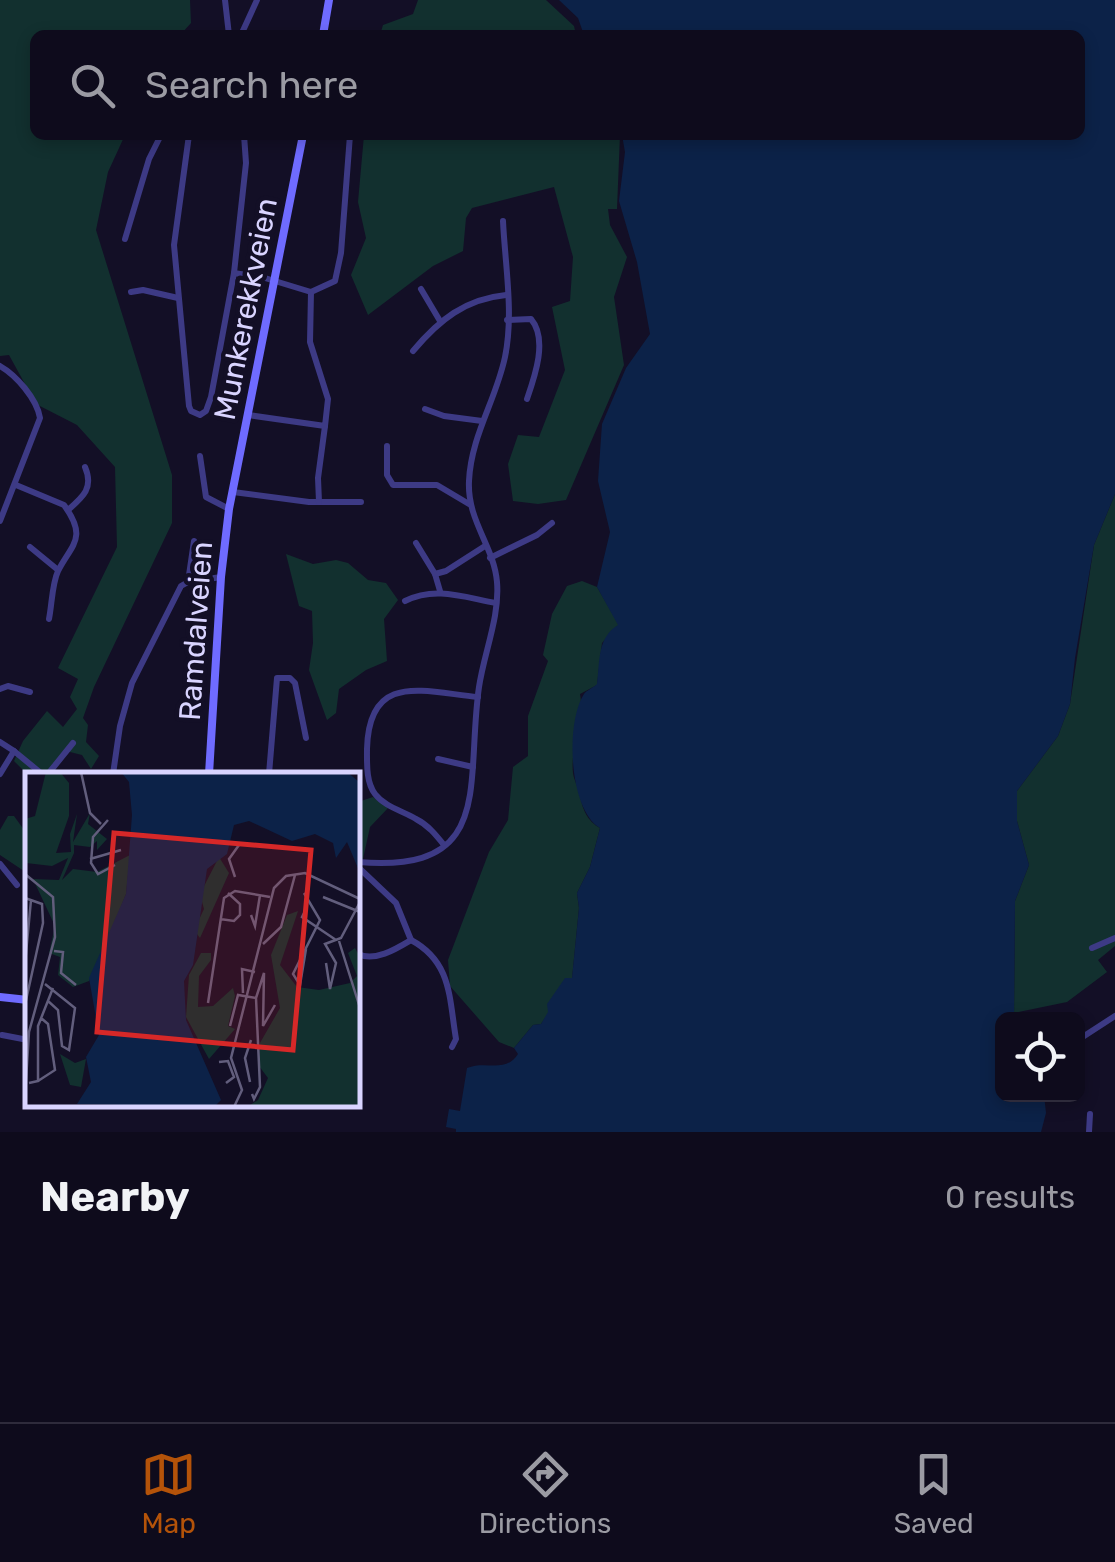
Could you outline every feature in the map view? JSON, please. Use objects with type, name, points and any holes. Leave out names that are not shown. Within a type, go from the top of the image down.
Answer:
[{"type":"main road","points":[[323,30],[330,0]]},
{"type":"main road","name":"Munkerekkveien","points":[[232,492],[302,140]]},
{"type":"main road","name":"Ramdalveien","points":[[209,772],[221,577],[232,492]]},
{"type":"main road","points":[[0,997],[25,1000]]},
{"type":"street","points":[[225,0],[229,30]]},
{"type":"street","points":[[243,30],[257,0]]},
{"type":"street","points":[[124,240],[158,140]]},
{"type":"street","points":[[189,140],[174,230],[189,406],[191,412],[200,416],[210,402],[234,273],[246,163],[244,140]]},
{"type":"street","points":[[234,273],[312,292],[332,284],[338,272],[350,140]]},
{"type":"street","points":[[360,864],[408,864],[429,857],[444,846],[465,817],[478,697],[496,603],[496,578],[470,504],[470,467],[505,356],[503,220]]},
{"type":"street","points":[[421,289],[440,321]]},
{"type":"street","points":[[131,292],[143,290],[178,298]]},
{"type":"street","points":[[312,292],[310,342],[328,399],[318,478],[320,502]]},
{"type":"street","points":[[413,351],[440,321],[475,300],[506,296]]},
{"type":"street","points":[[507,320],[532,319],[536,324],[539,354],[527,399]]},
{"type":"street","points":[[0,366],[40,413],[40,422],[0,521]]},
{"type":"street","points":[[424,409],[482,421]]},
{"type":"street","points":[[248,415],[325,426]]},
{"type":"street","points":[[387,446],[387,475],[393,485],[438,485],[470,504]]},
{"type":"street","name":"Munkerekkveien","points":[[200,456],[206,497],[229,509]]},
{"type":"street","points":[[68,510],[87,492],[90,481],[84,468]]},
{"type":"street","points":[[16,485],[57,501],[68,510],[75,528],[75,545],[58,570],[48,619]]},
{"type":"street","points":[[232,492],[320,502],[361,502]]},
{"type":"street","points":[[490,558],[537,535],[552,523]]},
{"type":"street","points":[[188,582],[194,542]]},
{"type":"street","points":[[416,543],[436,574],[440,591]]},
{"type":"street","points":[[436,574],[446,572],[485,546]]},
{"type":"street","points":[[30,547],[58,570]]},
{"type":"street","points":[[113,772],[132,683],[182,586],[221,577]]},
{"type":"street","points":[[405,601],[422,593],[440,591],[496,603]]},
{"type":"street","points":[[269,772],[277,678],[290,678],[295,683],[306,738]]},
{"type":"street","points":[[0,689],[8,686],[30,692]]},
{"type":"street","points":[[444,846],[426,825],[386,804],[374,792],[368,773],[368,733],[381,702],[398,691],[418,689],[478,697]]},
{"type":"street","points":[[0,742],[42,772]]},
{"type":"street","points":[[47,772],[73,743]]},
{"type":"street","points":[[0,774],[14,751]]},
{"type":"street","points":[[438,759],[473,767]]},
{"type":"street","points":[[0,864],[17,886]]},
{"type":"street","points":[[360,866],[396,904],[411,940],[435,958],[443,970],[456,1039],[452,1047]]},
{"type":"street","points":[[1092,948],[1115,938]]},
{"type":"street","points":[[360,954],[370,957],[411,940]]},
{"type":"street","points":[[1085,1035],[1115,1016]]},
{"type":"street","points":[[1090,1114],[1090,1132]]},
{"type":"green space","points":[[0,0],[190,0],[191,23],[185,30],[30,30],[30,140],[123,140],[108,172],[96,230],[172,475],[172,523],[83,718],[88,725],[86,742],[99,756],[91,769],[82,755],[66,751],[47,772],[23,770],[14,761],[23,741],[47,711],[63,727],[77,709],[70,697],[78,679],[58,668],[117,547],[115,467],[77,425],[36,404],[9,355],[0,356]]},
{"type":"green space","points":[[418,0],[546,0],[575,30],[382,30],[383,25],[413,14]]},
{"type":"green space","points":[[364,140],[620,140],[617,209],[608,209],[610,225],[627,257],[614,297],[624,365],[566,500],[538,504],[513,501],[508,464],[518,435],[539,437],[565,370],[552,307],[570,301],[573,257],[554,187],[472,208],[466,218],[463,251],[433,266],[368,315],[351,275],[366,238],[358,202]]},
{"type":"green space","points":[[1115,494],[1115,946],[1098,960],[1107,972],[1067,1002],[1014,1012],[1015,901],[1029,865],[1017,821],[1017,791],[1058,736],[1070,704],[1094,545]]},
{"type":"green space","points":[[286,554],[313,564],[336,560],[348,563],[368,580],[386,583],[398,600],[384,619],[387,661],[339,689],[336,713],[327,720],[309,670],[312,611],[299,606]]},
{"type":"green space","points":[[582,581],[597,587],[619,625],[602,643],[597,685],[580,694],[574,753],[573,773],[583,806],[600,828],[590,867],[577,893],[572,979],[541,1024],[533,1025],[514,1048],[499,1042],[450,986],[448,960],[489,852],[508,820],[513,767],[528,756],[528,716],[548,661],[543,655],[552,614],[567,586]]},
{"type":"green space","points":[[373,797],[388,808],[370,827],[363,859],[360,858],[360,801]]},
{"type":"green space","points":[[8,816],[14,816],[25,831],[25,872],[0,855],[0,830]]},
{"type":"water","points":[[559,0],[1115,0],[1115,494],[1094,545],[1070,704],[1058,736],[1017,791],[1017,821],[1029,865],[1015,901],[1014,1012],[995,1012],[995,1102],[1045,1102],[1041,1132],[456,1132],[446,1127],[449,1109],[460,1111],[467,1068],[513,1060],[518,1054],[514,1048],[533,1025],[541,1024],[548,1012],[547,1004],[565,978],[572,978],[577,893],[590,867],[600,828],[582,804],[573,765],[573,744],[578,707],[584,694],[597,684],[603,643],[618,625],[597,587],[610,532],[598,481],[602,424],[626,368],[650,334],[637,262],[619,201],[623,140],[1085,140],[1085,30],[582,30],[578,18]]}]
